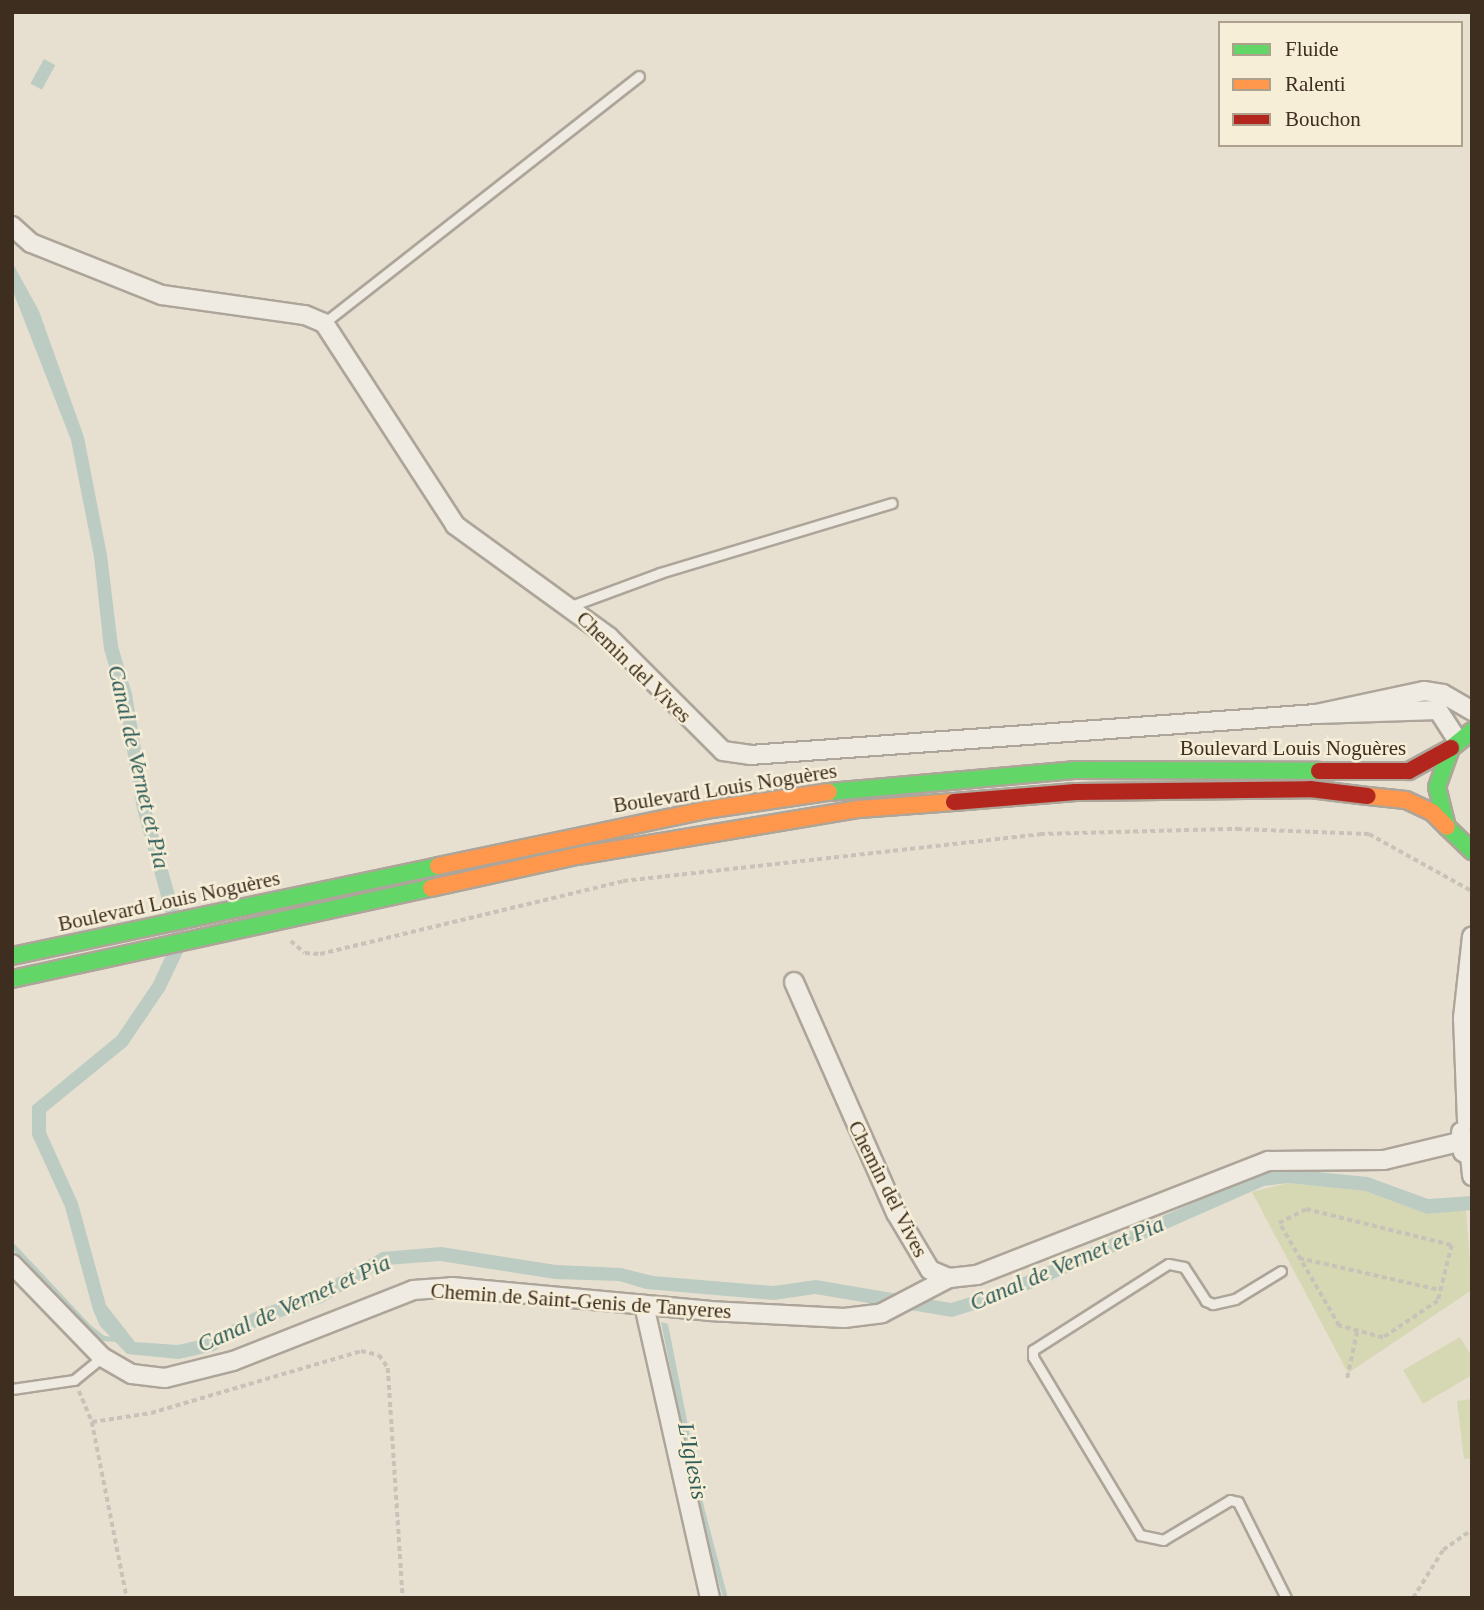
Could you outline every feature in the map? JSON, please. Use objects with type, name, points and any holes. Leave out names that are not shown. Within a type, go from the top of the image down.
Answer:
[{"type":"main road","points":[[1460,740],[1437,787],[1447,827],[1467,848]]},
{"type":"main road","name":"Boulevard Louis Noguères","points":[[12,956],[573,835],[859,788],[1074,770],[1409,771],[1460,740]]},
{"type":"main road","name":"Boulevard Louis Noguères","points":[[12,979],[577,856],[859,809],[1076,792],[1310,789],[1406,800],[1432,812],[1447,827]]},
{"type":"street","points":[[12,226],[31,243],[162,295],[305,315],[324,323]]},
{"type":"street","name":"Chemin del Vives","points":[[324,323],[455,525],[571,606],[609,637],[723,751],[750,755],[1316,713],[1438,710],[1460,740]]},
{"type":"street","name":"Chemin del Vives","points":[[1316,713],[1424,691],[1443,694],[1472,711]]},
{"type":"street","points":[[1467,848],[1472,861]]},
{"type":"street","points":[[1472,936],[1463,1018],[1469,1120],[1467,1152],[1472,1176]]},
{"type":"street","name":"Chemin del Vives","points":[[794,982],[896,1213],[930,1270],[949,1278]]},
{"type":"street","points":[[949,1278],[977,1275],[1268,1161],[1384,1160],[1467,1152]]},
{"type":"street","name":"Chemin de Saint-Genis de Tanyeres","points":[[12,1264],[102,1357],[132,1374],[165,1378],[198,1373],[413,1290],[452,1287],[644,1305],[844,1318],[882,1313],[925,1293],[949,1278]]},
{"type":"street","points":[[644,1305],[710,1598]]},
{"type":"lane","points":[[324,323],[639,76]]},
{"type":"lane","points":[[571,606],[660,573],[892,503]]},
{"type":"lane","points":[[1281,1271],[1235,1299],[1213,1304],[1206,1301],[1184,1267],[1168,1264],[1033,1350],[1140,1535],[1163,1540],[1230,1500],[1238,1502],[1286,1598]]},
{"type":"lane","points":[[12,1389],[74,1380],[102,1357]]},
{"type":"path","points":[[287,939],[305,953],[320,954],[623,881],[1040,834],[1237,829],[1369,834],[1472,891]]},
{"type":"path","points":[[1306,1209],[1452,1245],[1440,1290],[1438,1301],[1383,1338],[1339,1326],[1279,1223],[1306,1209]]},
{"type":"path","points":[[1299,1258],[1440,1290]]},
{"type":"path","points":[[1347,1378],[1357,1331]]},
{"type":"path","points":[[92,1422],[152,1413],[361,1351],[379,1355],[388,1368],[403,1598]]},
{"type":"path","points":[[74,1380],[92,1422],[127,1598]]},
{"type":"path","points":[[1413,1598],[1443,1549],[1472,1530]]},
{"type":"green space","points":[[1288,1183],[1365,1191],[1427,1214],[1466,1210],[1472,1290],[1348,1373],[1252,1192]]},
{"type":"green space","points":[[1460,1337],[1472,1357],[1472,1375],[1423,1404],[1403,1370]]},
{"type":"green space","points":[[1472,1399],[1472,1458],[1464,1459],[1457,1401]]},
{"type":"water","points":[[44,59],[55,65],[42,90],[30,83]]},
{"type":"water","name":"Canal de Vernet et Pia","points":[[12,262],[39,311],[84,437],[107,555],[118,646],[132,694],[150,805],[188,942],[165,990],[127,1046],[46,1112],[46,1132],[78,1203],[106,1305],[135,1342],[178,1345],[209,1338],[258,1310],[316,1290],[382,1252],[441,1247],[556,1265],[621,1268],[653,1276],[773,1286],[816,1280],[951,1303],[996,1289],[1261,1173],[1287,1169],[1368,1177],[1428,1199],[1472,1196],[1472,1210],[1427,1214],[1365,1191],[1288,1183],[1264,1186],[1001,1302],[952,1317],[815,1294],[774,1300],[646,1289],[619,1281],[555,1279],[440,1261],[386,1265],[322,1303],[264,1323],[214,1351],[179,1359],[127,1354],[100,1326],[93,1310],[65,1207],[32,1135],[32,1106],[117,1036],[153,983],[173,940],[137,809],[118,697],[104,649],[94,557],[71,440],[12,289]]},
{"type":"water","name":"L'Iglesis","points":[[661,1322],[668,1324],[704,1507],[728,1598],[723,1598],[698,1509]]},
{"type":"waterway","points":[[12,1245],[89,1327],[103,1338],[117,1339]]},
{"type":"traffic: fast","points":[[1472,731],[1451,748],[1437,787],[1447,827],[1472,851]]},
{"type":"traffic: fast","points":[[829,792],[1074,770],[1319,771]]},
{"type":"traffic: fast","points":[[12,956],[438,866]]},
{"type":"traffic: fast","points":[[12,979],[431,888]]},
{"type":"traffic: slow","points":[[438,866],[705,810],[829,792]]},
{"type":"traffic: slow","points":[[1368,796],[1406,800],[1432,812],[1447,827]]},
{"type":"traffic: slow","points":[[431,888],[577,856],[859,809],[954,802]]},
{"type":"traffic: jam","points":[[1319,771],[1409,771],[1451,748]]},
{"type":"traffic: jam","points":[[954,802],[1076,792],[1310,789],[1368,796]]}]
